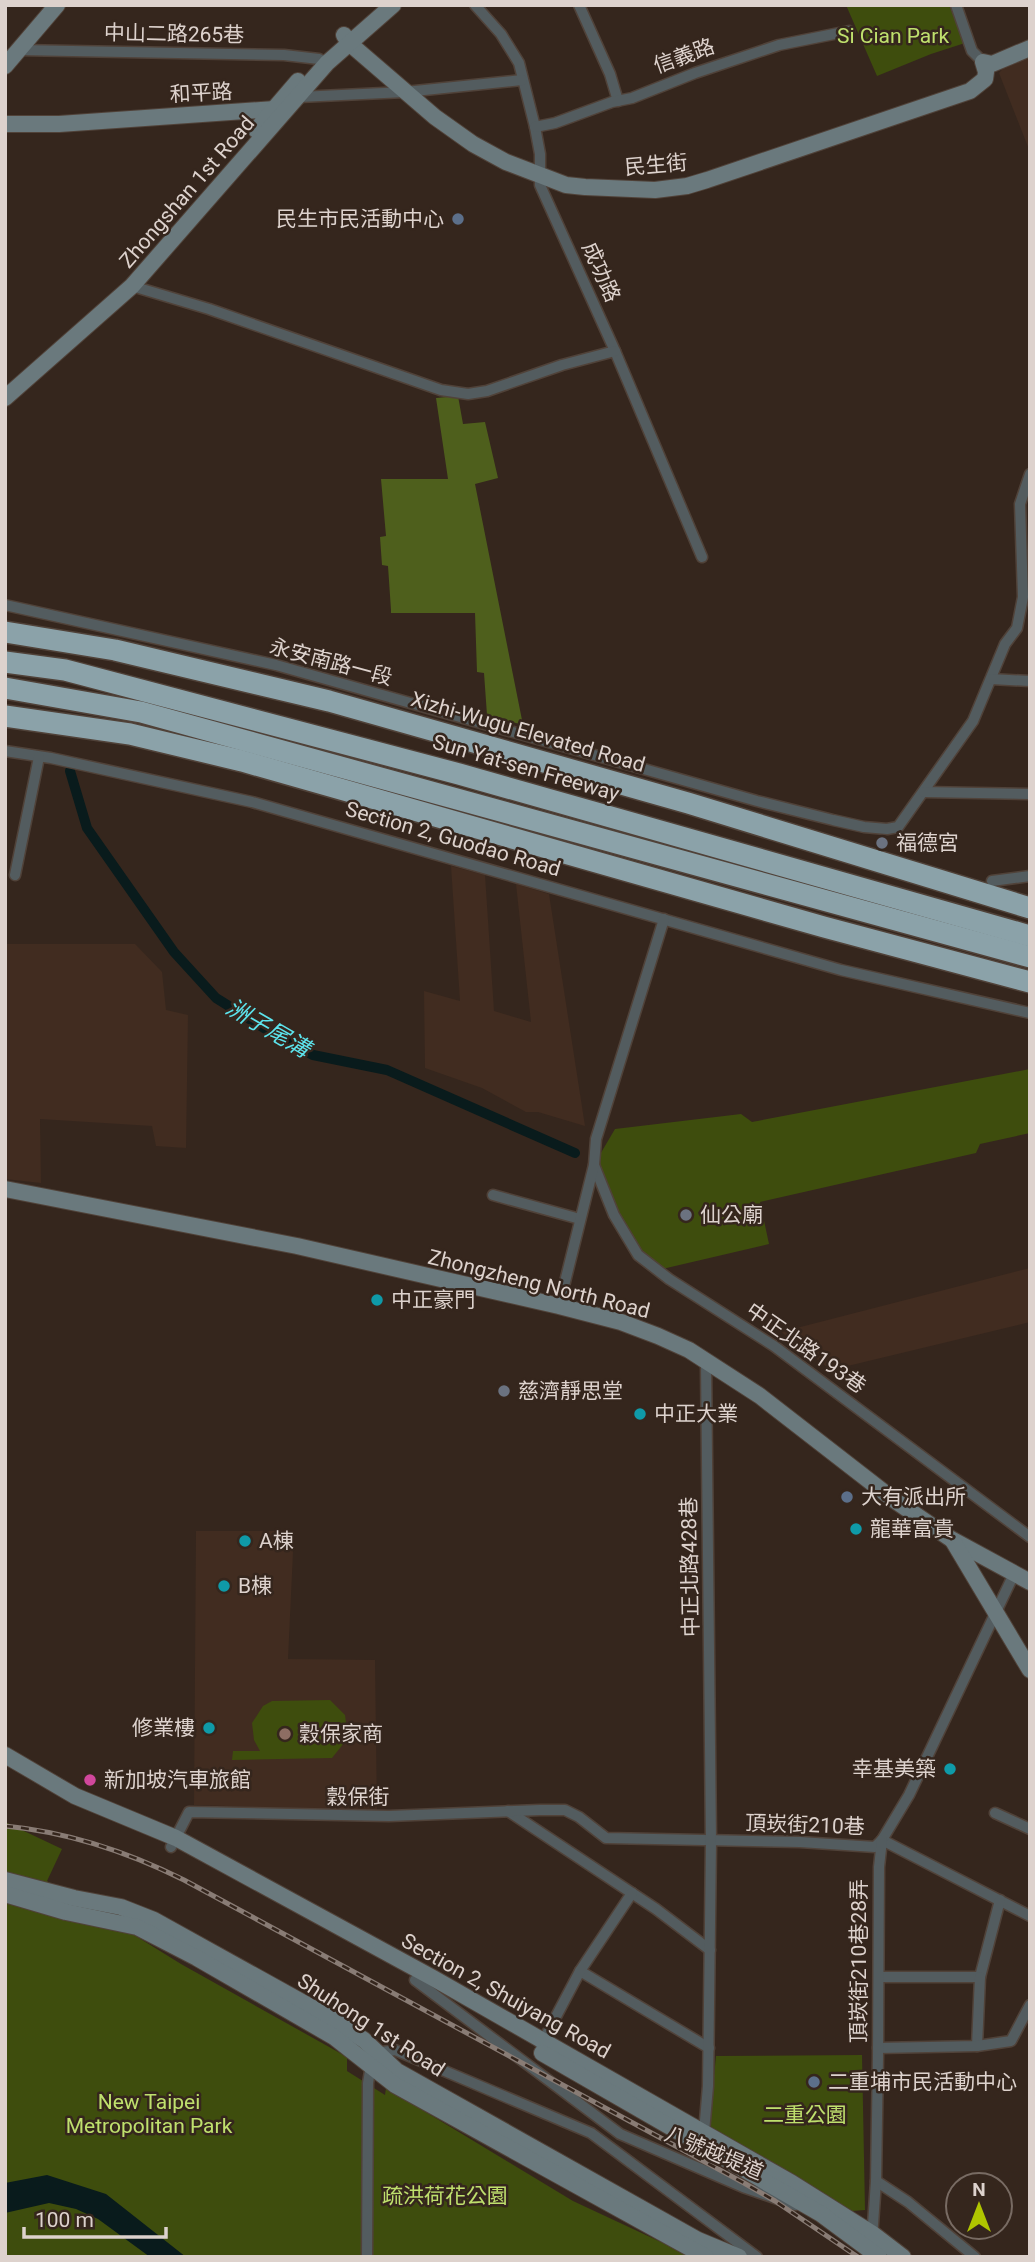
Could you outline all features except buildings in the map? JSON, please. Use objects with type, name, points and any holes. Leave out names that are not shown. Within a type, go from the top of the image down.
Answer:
[{"type":"highway","name":"Xizhi-Wugu Elevated Road","points":[[5,632],[115,650],[329,701],[688,803],[1030,908]]},
{"type":"highway","name":"Sun Yat-sen Freeway","points":[[5,662],[65,670],[459,774],[1030,936]]},
{"type":"highway","points":[[5,688],[141,712],[1030,957]]},
{"type":"highway","points":[[5,716],[130,734],[242,761],[824,927],[1030,982]]},
{"type":"street","points":[[5,66],[57,5]]},
{"type":"street","name":"Zhongshan 1st Road","points":[[5,385],[120,285],[272,111],[379,5]]},
{"type":"street","name":"Zhongshan 1st Road","points":[[346,39],[393,5]]},
{"type":"street","name":"成功路","points":[[475,5],[500,34],[519,63],[536,127],[540,154],[540,185],[615,351],[702,557]]},
{"type":"street","points":[[579,5],[610,74],[618,101]]},
{"type":"street","points":[[956,5],[972,51],[983,62],[992,64],[1030,48]]},
{"type":"street","name":"信義路","points":[[536,127],[632,98],[695,73],[779,45],[849,31]]},
{"type":"street","name":"民生街","points":[[346,39],[435,117],[473,144],[506,162],[566,184],[624,190],[687,186],[970,91],[985,79],[983,62]]},
{"type":"street","name":"中山二路265巷","points":[[19,50],[284,55],[323,61]]},
{"type":"street","name":"Zhongshan 1st Road","points":[[5,398],[132,286],[299,97],[323,61]]},
{"type":"street","name":"和平路","points":[[5,124],[59,124],[272,111],[299,97],[405,92],[522,80]]},
{"type":"street","points":[[132,286],[209,309],[441,390],[468,394],[487,391],[562,365],[615,351]]},
{"type":"street","points":[[924,792],[973,721],[1005,644],[1017,628],[1023,597],[1020,504],[1030,474]]},
{"type":"street","name":"永安南路一段","points":[[5,605],[276,665],[757,801],[864,827],[898,827],[924,792]]},
{"type":"street","points":[[990,679],[1030,681]]},
{"type":"street","name":"Section 2, Guodao Road","points":[[5,751],[46,757],[252,802],[841,970],[1030,1013]]},
{"type":"street","points":[[15,875],[46,757]]},
{"type":"street","points":[[924,792],[1030,794]]},
{"type":"street","points":[[992,881],[1030,876]]},
{"type":"street","points":[[559,1306],[600,1130],[664,919]]},
{"type":"street","name":"中正北路193巷","points":[[594,1165],[614,1216],[638,1255],[669,1279],[774,1346],[1030,1537]]},
{"type":"street","name":"Zhongzheng North Road","points":[[10,1189],[274,1241],[559,1306],[621,1322],[659,1336],[689,1350],[760,1396],[894,1500],[951,1539],[1030,1582]]},
{"type":"street","points":[[493,1195],[580,1219]]},
{"type":"street","name":"中正北路428巷","points":[[704,2132],[714,2072],[709,2048],[711,1842],[706,1363]]},
{"type":"street","points":[[951,1539],[1030,1670]]},
{"type":"street","points":[[883,1840],[909,1795],[1014,1574]]},
{"type":"street","name":"Section 2, Shuiyang Road","points":[[10,1759],[75,1796],[174,1842],[540,2045],[873,2247],[903,2257]]},
{"type":"street","name":"頂崁街210巷","points":[[565,1810],[579,1817],[606,1838],[800,1842],[875,1847],[883,1840],[1030,1916]]},
{"type":"street","name":"穀保街","points":[[174,1842],[189,1812],[389,1816],[565,1810]]},
{"type":"street","points":[[508,1811],[632,1893],[710,1950]]},
{"type":"street","points":[[995,1814],[1030,1829]]},
{"type":"street","name":"頂崁街210巷28弄","points":[[873,2247],[879,1867],[883,1840]]},
{"type":"street","name":"Section 2, Shuiyang Road","points":[[174,1842],[415,1980],[704,2132],[792,2183],[873,2247]]},
{"type":"street","name":"Shuhong 1st Road","points":[[5,1880],[139,1912],[329,2017],[364,2040],[374,2059],[395,2085],[706,2257]]},
{"type":"street","points":[[540,2045],[580,1971],[632,1893]]},
{"type":"street","name":"Shuhong 1st Road","points":[[5,1894],[66,1912],[137,1927],[197,1958],[698,2240],[739,2257]]},
{"type":"street","points":[[977,2046],[980,1977],[1000,1900]]},
{"type":"street","points":[[580,1971],[709,2048]]},
{"type":"street","points":[[879,1977],[980,1977]]},
{"type":"street","name":"八號越堤道","points":[[415,1980],[620,2134],[743,2187],[821,2214]]},
{"type":"street","points":[[878,2048],[977,2046],[1011,2041],[1030,2005]]},
{"type":"street","points":[[367,2257],[368,2083],[374,2059],[395,2050],[591,2133],[757,2257]]},
{"type":"street","points":[[591,2133],[597,2118]]},
{"type":"street","points":[[876,2182],[908,2202],[975,2257]]},
{"type":"shaded area","points":[[1030,53],[1030,152],[999,73],[1008,63]]},
{"type":"shaded area","points":[[451,866],[485,875],[494,1011],[531,1022],[516,884],[549,894],[585,1126],[538,1112],[526,1112],[482,1088],[425,1068],[424,991],[460,1001]]},
{"type":"shaded area","points":[[5,944],[135,944],[162,972],[166,1010],[188,1015],[186,1148],[156,1146],[152,1126],[40,1119],[41,1183],[5,1179]]},
{"type":"shaded area","points":[[1030,1268],[1030,1322],[831,1370],[781,1332]]},
{"type":"shaded area","name":"穀保家商","points":[[196,1531],[294,1531],[288,1659],[375,1660],[377,1811],[194,1805]]},
{"type":"shaded area","points":[[47,2175],[106,2194],[186,2257],[150,2257],[98,2219],[76,2209],[49,2203],[5,2213],[5,2183]]},
{"type":"green space","name":"Si Cian Park","points":[[846,5],[949,5],[965,43],[877,76]]},
{"type":"green space","points":[[458,396],[463,424],[485,422],[498,478],[475,484],[523,725],[487,715],[484,673],[477,672],[475,613],[391,613],[388,566],[382,565],[380,537],[386,536],[381,479],[448,479],[436,398]]},
{"type":"green space","points":[[1030,1069],[1030,1133],[980,1144],[976,1153],[760,1202],[769,1244],[658,1270],[619,1230],[592,1168],[615,1129],[741,1114],[752,1122]]},
{"type":"green space","points":[[330,1700],[345,1715],[348,1738],[332,1758],[232,1760],[233,1751],[260,1751],[254,1740],[252,1723],[263,1706],[272,1701]]},
{"type":"green space","name":"New Taipei Metropolitan Park","points":[[5,1822],[62,1849],[47,1881],[181,1964],[347,2057],[347,2071],[385,2095],[386,2088],[573,2201],[693,2257],[5,2257]]},
{"type":"green space","name":"二重公園","points":[[862,2055],[865,2210],[852,2211],[709,2126],[716,2056]]},
{"type":"waterway","name":"洲子尾溝","points":[[70,771],[87,828],[174,952],[216,998],[313,1055],[387,1070],[575,1153]]},
{"type":"railway","points":[[5,1826],[75,1838],[141,1861],[184,1880],[744,2183],[858,2257]]},
{"type":"place","name":"民生市民活動中心","points":[[458,219]]},
{"type":"place","name":"福德宮","points":[[882,843]]},
{"type":"place","name":"仙公廟","points":[[686,1215]]},
{"type":"place","name":"中正豪門","points":[[377,1300]]},
{"type":"place","name":"慈濟靜思堂","points":[[504,1391]]},
{"type":"place","name":"中正大業","points":[[640,1414]]},
{"type":"place","name":"大有派出所","points":[[847,1497]]},
{"type":"place","name":"龍華富貴","points":[[856,1529]]},
{"type":"place","name":"A棟","points":[[245,1541]]},
{"type":"place","name":"B棟","points":[[224,1586]]},
{"type":"place","name":"修業樓","points":[[209,1728]]},
{"type":"place","name":"穀保家商","points":[[285,1734]]},
{"type":"place","name":"幸基美築","points":[[950,1769]]},
{"type":"place","name":"新加坡汽車旅館","points":[[90,1780]]},
{"type":"place","name":"二重埔市民活動中心","points":[[814,2082]]},
{"type":"park label","name":"疏洪荷花公園","points":[[445,2196]]}]
